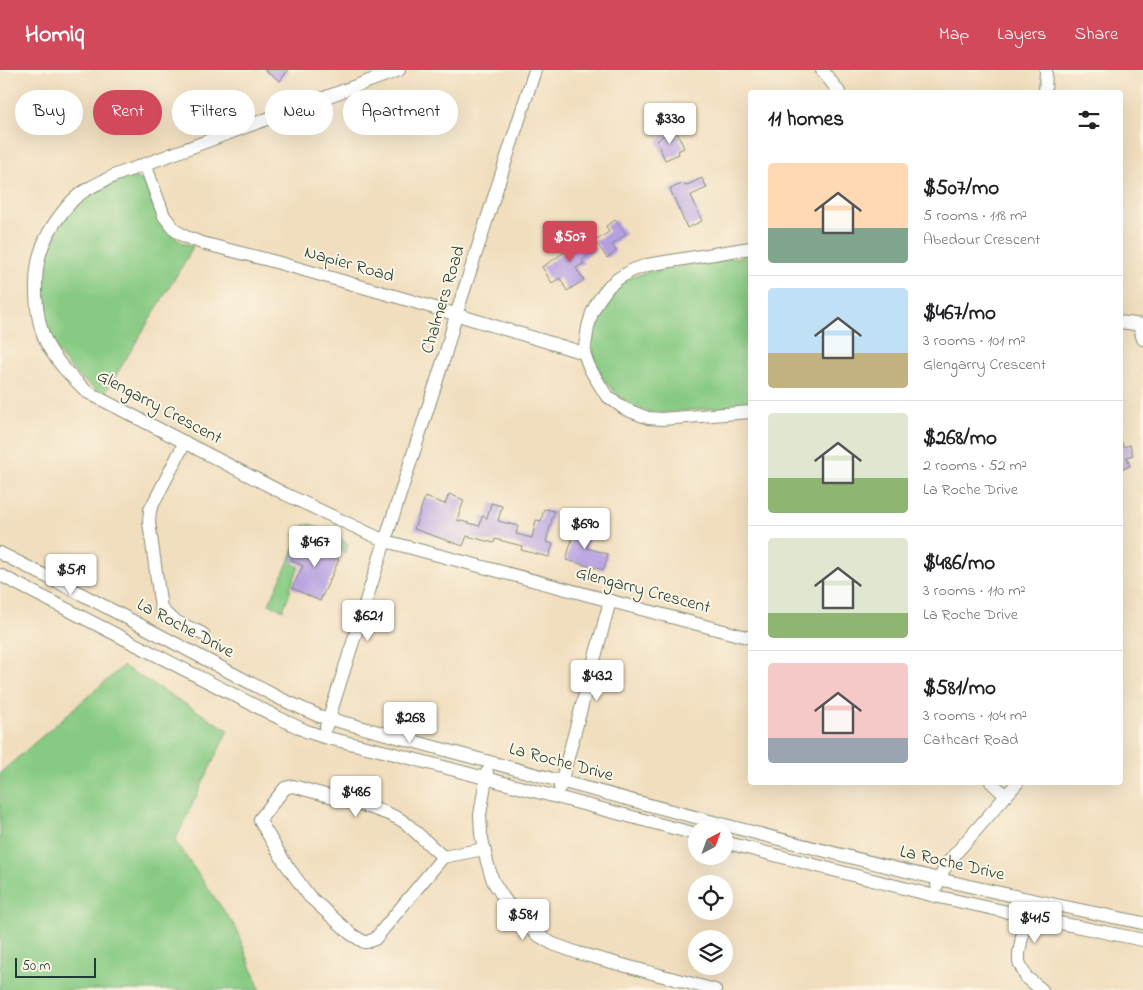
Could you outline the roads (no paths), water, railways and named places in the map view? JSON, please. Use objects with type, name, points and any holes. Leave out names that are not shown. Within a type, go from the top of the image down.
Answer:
[{"type":"street","name":"Glengarry Crescent","points":[[399,70],[145,164],[102,181],[85,191],[74,200],[49,232],[40,257],[36,288],[39,318],[48,345],[66,370],[88,392],[285,494],[385,541],[748,637]]},
{"type":"street","name":"Chalmers Road","points":[[324,737],[328,719],[446,355],[456,315],[535,70]]},
{"type":"street","points":[[822,70],[837,90]]},
{"type":"street","points":[[1045,90],[1046,70]]},
{"type":"street","name":"Napier Road","points":[[145,164],[164,216],[176,231],[186,237],[408,300],[584,354]]},
{"type":"street","points":[[748,248],[647,265],[619,278],[608,286],[592,313],[584,354],[590,369],[606,395],[625,410],[648,418],[662,419],[748,412]]},
{"type":"street","points":[[1123,322],[1141,325],[1143,339]]},
{"type":"street","points":[[185,442],[150,510],[149,522],[161,608],[173,619],[203,634]]},
{"type":"street","name":"La Roche Drive","points":[[0,553],[281,699],[328,719],[725,825],[939,879],[1143,923]]},
{"type":"street","name":"La Roche Drive","points":[[0,575],[306,731],[688,832]]},
{"type":"street","points":[[558,797],[610,601]]},
{"type":"street","points":[[129,641],[138,624]]},
{"type":"street","points":[[489,762],[480,815],[481,834],[494,882],[517,916],[536,934],[553,944],[578,953],[715,990]]},
{"type":"street","points":[[993,785],[1006,796]]},
{"type":"street","points":[[935,896],[943,870],[1015,785]]},
{"type":"street","points":[[443,857],[398,818],[354,803],[292,786],[285,788],[260,819],[285,863],[309,896],[351,934],[364,942],[374,939],[443,857],[484,849]]},
{"type":"street","name":"La Roche Drive","points":[[733,844],[935,896],[1143,940]]},
{"type":"street","points":[[1030,899],[1019,953],[1019,962],[1026,977],[1042,990]]}]
